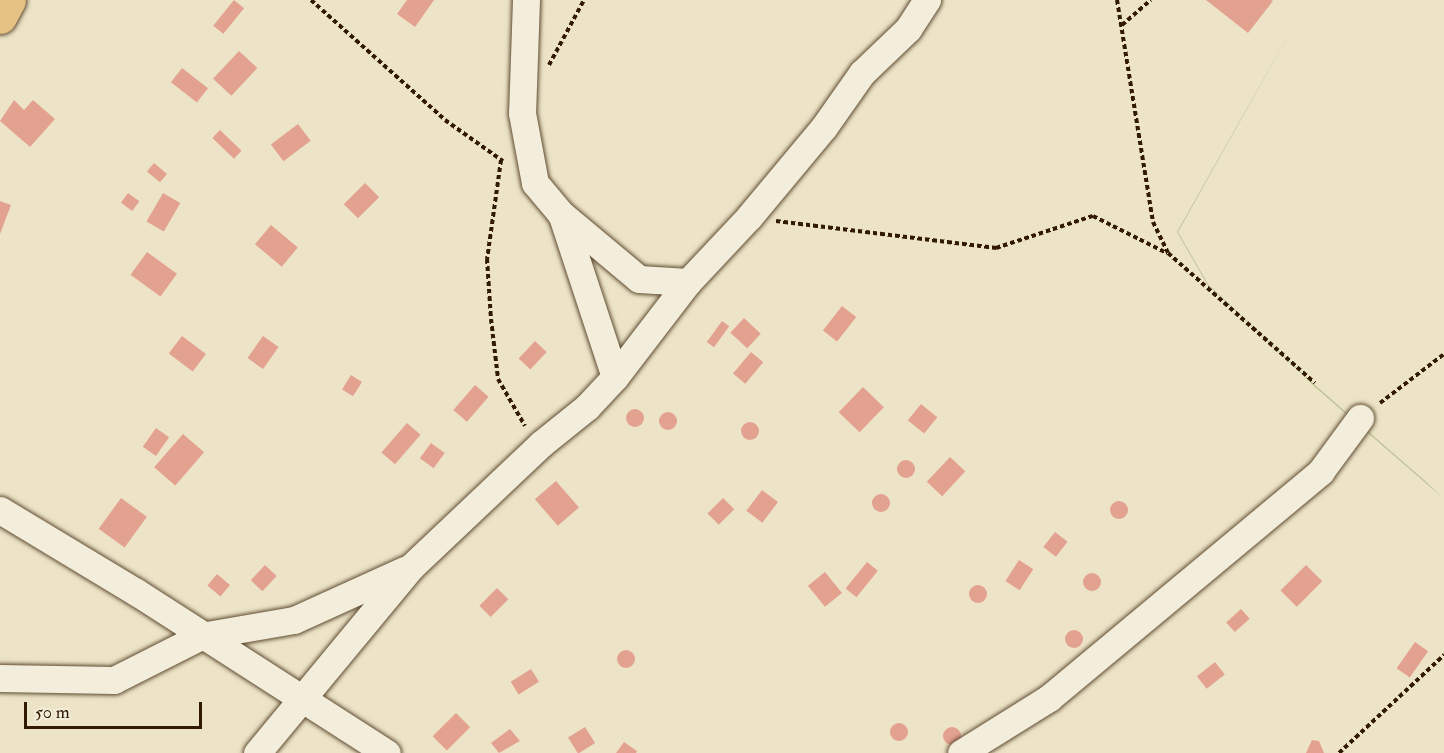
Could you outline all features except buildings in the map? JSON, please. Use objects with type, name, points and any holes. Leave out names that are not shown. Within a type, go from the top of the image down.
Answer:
[{"type":"street","points":[[526,0],[522,112],[535,183],[560,213],[639,279],[688,282]]},
{"type":"street","points":[[257,753],[411,567],[541,444],[587,407],[615,377],[688,282],[749,217],[824,127],[862,73],[908,29],[927,0]]},
{"type":"street","points":[[560,213],[571,236],[615,377]]},
{"type":"street","points":[[960,753],[1049,698],[1321,471],[1360,418]]},
{"type":"street","points":[[0,510],[136,592],[201,636],[302,696],[387,753]]},
{"type":"street","points":[[0,678],[114,680],[201,636],[294,620],[411,567]]},
{"type":"path","points":[[311,0],[445,120],[535,183]]},
{"type":"path","points":[[546,71],[584,0]]},
{"type":"path","points":[[1117,0],[1153,222],[1168,253]]},
{"type":"path","points":[[1122,25],[1151,0]]},
{"type":"path","points":[[501,160],[487,259],[498,379],[538,445],[541,444]]},
{"type":"path","points":[[749,217],[831,230],[996,248],[1094,216],[1168,253],[1315,383]]},
{"type":"path","points":[[1360,418],[1444,354]]},
{"type":"path","points":[[1339,753],[1444,656]]},
{"type":"green space","points":[[1308,0],[1178,232],[1208,284],[1316,386],[1444,499],[1315,387],[1207,284],[1177,232]]}]
